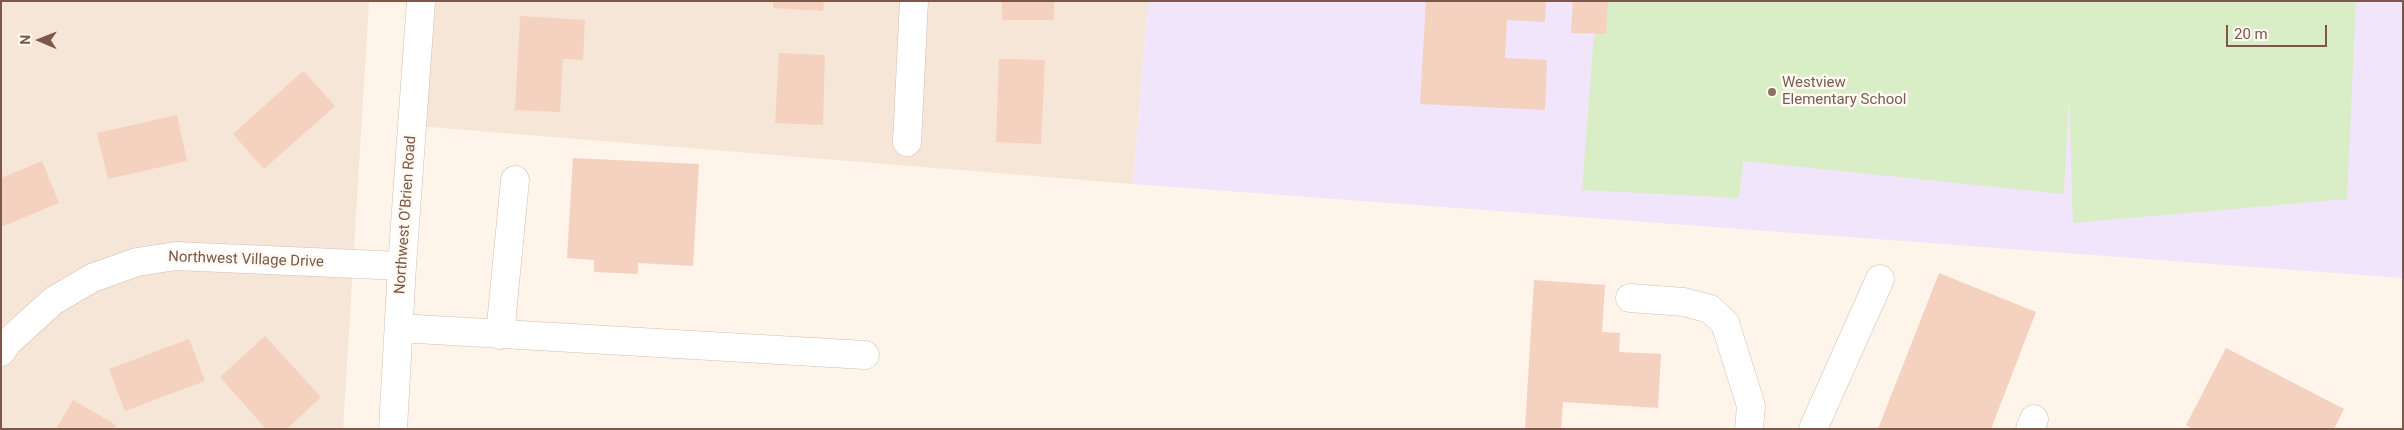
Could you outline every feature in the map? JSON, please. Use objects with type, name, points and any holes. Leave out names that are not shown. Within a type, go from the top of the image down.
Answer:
[{"type":"street","name":"Northwest O'Brien Road","points":[[394,429],[402,266],[421,1]]},
{"type":"street","points":[[907,142],[914,1]]},
{"type":"street","points":[[500,335],[515,180]]},
{"type":"street","name":"Northwest Village Drive","points":[[1,352],[8,342],[53,301],[92,278],[137,262],[176,256],[402,266]]},
{"type":"street","points":[[1813,429],[1880,278]]},
{"type":"street","points":[[1630,298],[1684,302],[1710,309],[1724,323],[1751,406],[1749,429]]},
{"type":"street","points":[[399,328],[865,355]]},
{"type":"shaded area","points":[[1,1],[369,1],[343,429],[1,429]]},
{"type":"shaded area","points":[[426,1],[1148,1],[1133,184],[417,126]]},
{"type":"shaded area","name":"Westview Elementary School","points":[[1148,1],[2403,1],[2403,278],[1133,184]]},
{"type":"green space","points":[[1608,1],[2356,1],[2347,199],[2073,223],[2069,93],[2064,194],[1743,161],[1739,198],[1582,190],[1594,34],[1606,34]]},
{"type":"building","points":[[773,1],[824,1],[823,11],[773,8]]},
{"type":"building","points":[[1002,1],[1054,1],[1054,20],[1002,20]]},
{"type":"building","points":[[1426,1],[1546,1],[1545,22],[1507,20],[1505,58],[1547,60],[1545,110],[1420,104]]},
{"type":"building","points":[[1573,1],[1608,1],[1606,34],[1571,33]]},
{"type":"building","points":[[520,16],[585,20],[583,60],[563,59],[560,112],[515,110]]},
{"type":"building","points":[[779,53],[825,55],[823,125],[775,123]]},
{"type":"building","points":[[999,59],[1045,60],[1041,144],[996,142]]},
{"type":"building","points":[[303,71],[335,106],[264,169],[233,134]]},
{"type":"building","points":[[177,115],[187,161],[108,179],[97,133]]},
{"type":"building","points":[[573,158],[699,164],[693,266],[638,263],[638,274],[594,272],[594,260],[567,258]]},
{"type":"building","points":[[42,161],[59,203],[1,227],[1,178]]},
{"type":"building","points":[[1939,273],[2036,312],[1991,429],[1878,429]]},
{"type":"building","points":[[1534,280],[1605,285],[1602,332],[1620,333],[1619,352],[1661,354],[1658,408],[1563,402],[1561,429],[1525,429]]},
{"type":"building","points":[[265,336],[321,397],[287,429],[266,429],[220,377]]},
{"type":"building","points":[[189,339],[205,381],[125,411],[109,369]]},
{"type":"building","points":[[2226,348],[2344,409],[2334,429],[2193,429],[2186,425]]},
{"type":"building","points":[[73,400],[116,425],[114,429],[56,429]]},
{"type":"place","name":"Westview Elementary School","points":[[1772,92]]}]
